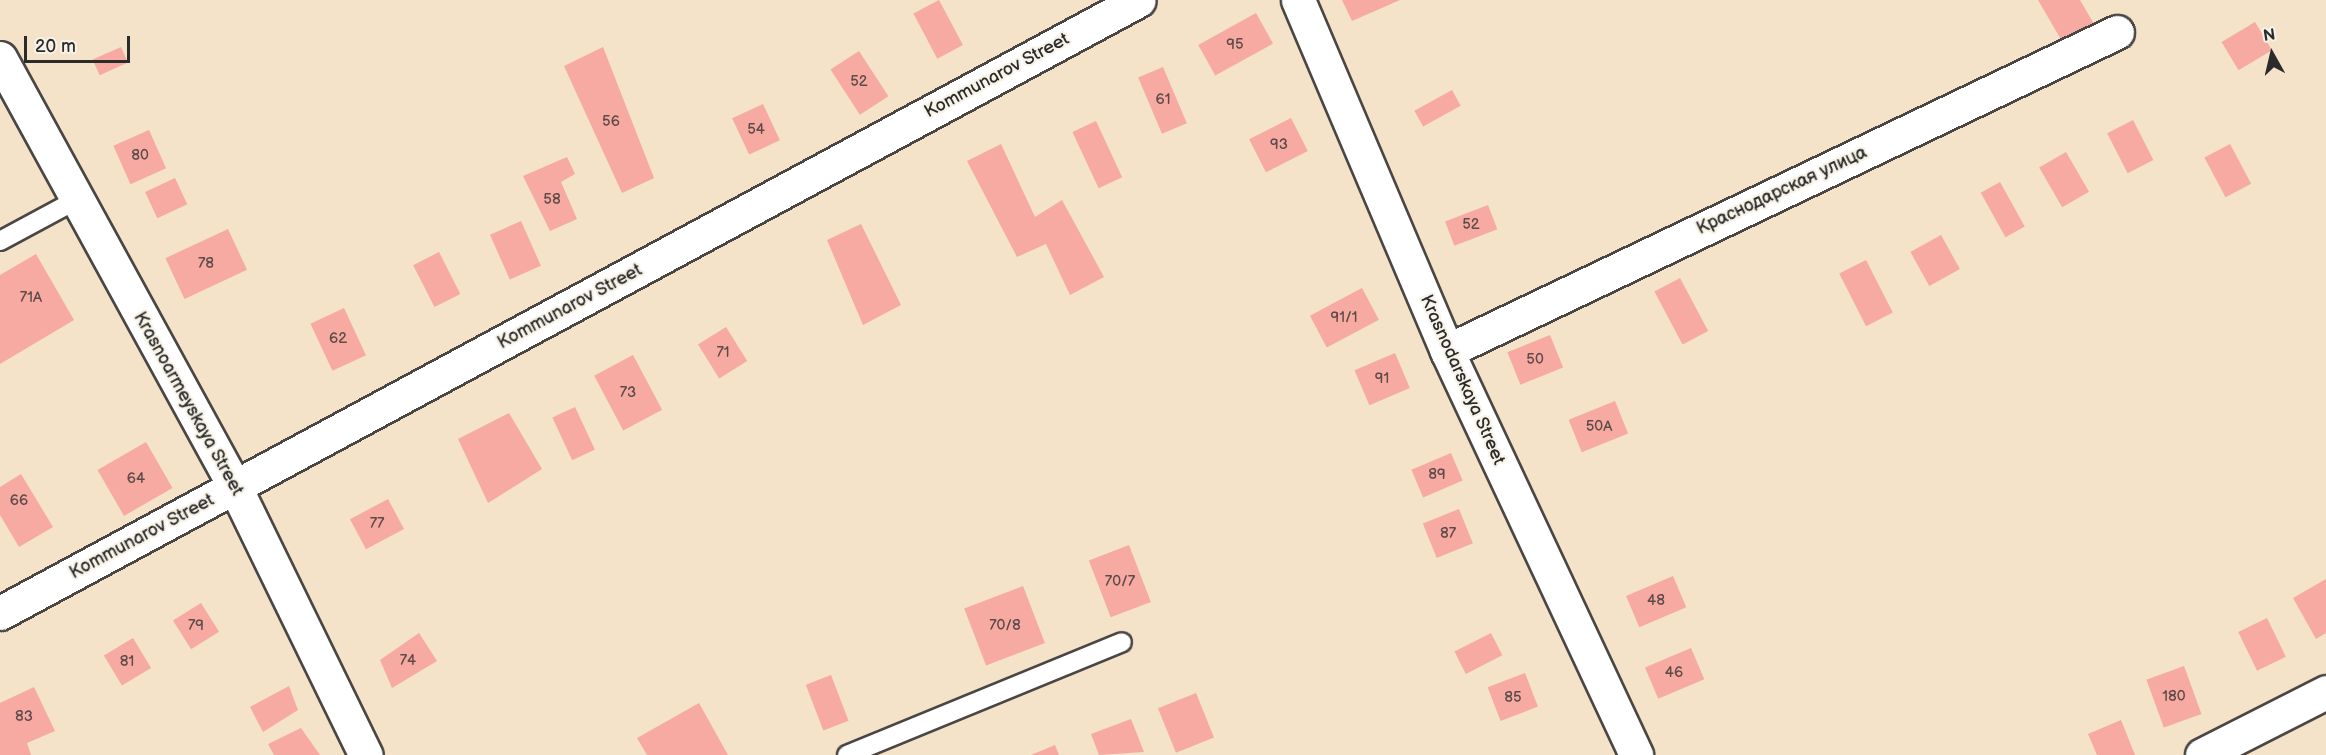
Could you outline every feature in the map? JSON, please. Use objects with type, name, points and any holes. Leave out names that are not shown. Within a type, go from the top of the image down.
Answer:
[{"type":"street","name":"Kommunarov Street","points":[[0,613],[1139,0]]},
{"type":"street","name":"Krasnodarskaya Street","points":[[1298,0],[1447,351],[1636,755]]},
{"type":"street","name":"Краснодарская улица","points":[[1447,351],[2117,32]]},
{"type":"street","name":"Krasnoarmeyskaya Street","points":[[0,58],[235,487],[366,755]]},
{"type":"street","points":[[2202,755],[2326,692]]},
{"type":"lane","points":[[0,241],[76,200]]},
{"type":"lane","points":[[847,755],[1122,642]]},
{"type":"building","points":[[939,0],[963,45],[937,59],[913,14]]},
{"type":"building","points":[[1342,0],[1400,0],[1352,21]]},
{"type":"building","points":[[2038,0],[2080,0],[2094,24],[2063,43]]},
{"type":"building","points":[[1256,13],[1273,44],[1215,76],[1198,45]]},
{"type":"building","points":[[2255,22],[2272,50],[2239,70],[2222,42]]},
{"type":"building","points":[[121,47],[128,63],[100,75],[93,60]]},
{"type":"building","points":[[603,47],[654,178],[622,193],[564,66]]},
{"type":"building","points":[[859,51],[888,96],[860,115],[830,70]]},
{"type":"building","points":[[1163,67],[1187,123],[1162,134],[1138,78]]},
{"type":"building","points":[[1452,90],[1461,106],[1423,127],[1414,111]]},
{"type":"building","points":[[763,104],[780,140],[749,155],[732,118]]},
{"type":"building","points":[[1291,118],[1308,151],[1266,172],[1249,139]]},
{"type":"building","points":[[2133,120],[2153,160],[2128,173],[2107,133]]},
{"type":"building","points":[[1096,121],[1122,177],[1099,188],[1072,132]]},
{"type":"building","points":[[149,130],[166,168],[130,184],[113,146]]},
{"type":"building","points":[[1001,144],[1035,217],[1062,200],[1104,277],[1070,295],[1046,244],[1017,257],[967,161]]},
{"type":"building","points":[[2230,144],[2251,184],[2226,197],[2204,158]]},
{"type":"building","points":[[2066,152],[2089,192],[2062,207],[2039,168]]},
{"type":"building","points":[[567,157],[575,174],[561,182],[577,219],[550,231],[523,176]]},
{"type":"building","points":[[175,178],[187,204],[157,218],[145,192]]},
{"type":"building","points":[[2000,182],[2025,227],[2005,237],[1981,193]]},
{"type":"building","points":[[1488,205],[1497,229],[1454,246],[1445,221]]},
{"type":"building","points":[[521,221],[541,266],[510,280],[490,235]]},
{"type":"building","points":[[861,224],[901,305],[863,325],[827,240]]},
{"type":"building","points":[[228,229],[247,270],[184,299],[165,258]]},
{"type":"building","points":[[1941,235],[1960,269],[1929,286],[1910,252]]},
{"type":"building","points":[[439,252],[460,294],[434,307],[413,265]]},
{"type":"building","points":[[36,254],[74,320],[0,364],[0,275]]},
{"type":"building","points":[[1866,260],[1893,313],[1866,326],[1839,274]]},
{"type":"building","points":[[1680,278],[1708,331],[1683,345],[1654,292]]},
{"type":"building","points":[[1362,288],[1379,320],[1327,347],[1310,316]]},
{"type":"building","points":[[344,308],[366,355],[332,371],[310,324]]},
{"type":"building","points":[[726,327],[747,361],[719,378],[698,344]]},
{"type":"building","points":[[1550,335],[1563,367],[1520,385],[1507,352]]},
{"type":"building","points":[[1395,353],[1410,388],[1369,405],[1354,370]]},
{"type":"building","points":[[633,355],[662,410],[623,430],[594,376]]},
{"type":"building","points":[[1615,401],[1628,433],[1582,452],[1569,420]]},
{"type":"building","points":[[575,407],[595,450],[572,460],[552,418]]},
{"type":"building","points":[[509,413],[542,469],[488,503],[458,439]]},
{"type":"building","points":[[146,442],[173,488],[124,516],[98,470]]},
{"type":"building","points":[[1451,453],[1463,481],[1423,497],[1411,470]]},
{"type":"building","points":[[21,474],[53,527],[19,547],[0,515],[0,487]]},
{"type":"building","points":[[388,499],[404,529],[366,549],[350,519]]},
{"type":"building","points":[[1459,509],[1473,543],[1437,558],[1423,524]]},
{"type":"building","points":[[1129,545],[1151,602],[1111,617],[1089,560]]},
{"type":"building","points":[[1673,576],[1686,607],[1639,627],[1626,596]]},
{"type":"building","points":[[2326,579],[2326,633],[2316,639],[2293,598]]},
{"type":"building","points":[[1023,586],[1045,643],[986,666],[964,609]]},
{"type":"building","points":[[201,603],[219,632],[191,649],[173,620]]},
{"type":"building","points":[[2267,618],[2286,657],[2257,671],[2238,632]]},
{"type":"building","points":[[419,633],[437,661],[392,688],[380,660]]},
{"type":"building","points":[[1491,633],[1502,655],[1466,674],[1454,652]]},
{"type":"building","points":[[133,638],[151,668],[122,686],[104,656]]},
{"type":"building","points":[[1691,648],[1704,679],[1658,699],[1645,668]]},
{"type":"building","points":[[2184,666],[2201,714],[2164,728],[2146,680]]},
{"type":"building","points":[[1525,673],[1538,707],[1501,721],[1488,687]]},
{"type":"building","points":[[831,675],[849,721],[823,730],[806,685]]},
{"type":"building","points":[[289,686],[298,710],[263,732],[250,707]]},
{"type":"building","points":[[34,687],[55,731],[27,743],[31,755],[0,755],[0,703]]},
{"type":"building","points":[[1196,693],[1214,738],[1176,753],[1158,708]]},
{"type":"building","points":[[699,703],[728,755],[647,755],[637,738]]},
{"type":"building","points":[[1131,719],[1144,752],[1099,755],[1091,734]]},
{"type":"building","points":[[2121,720],[2135,755],[2097,755],[2088,734]]},
{"type":"building","points":[[301,728],[320,755],[274,755],[268,744]]},
{"type":"building","points":[[1055,745],[1059,755],[1031,755]]}]
